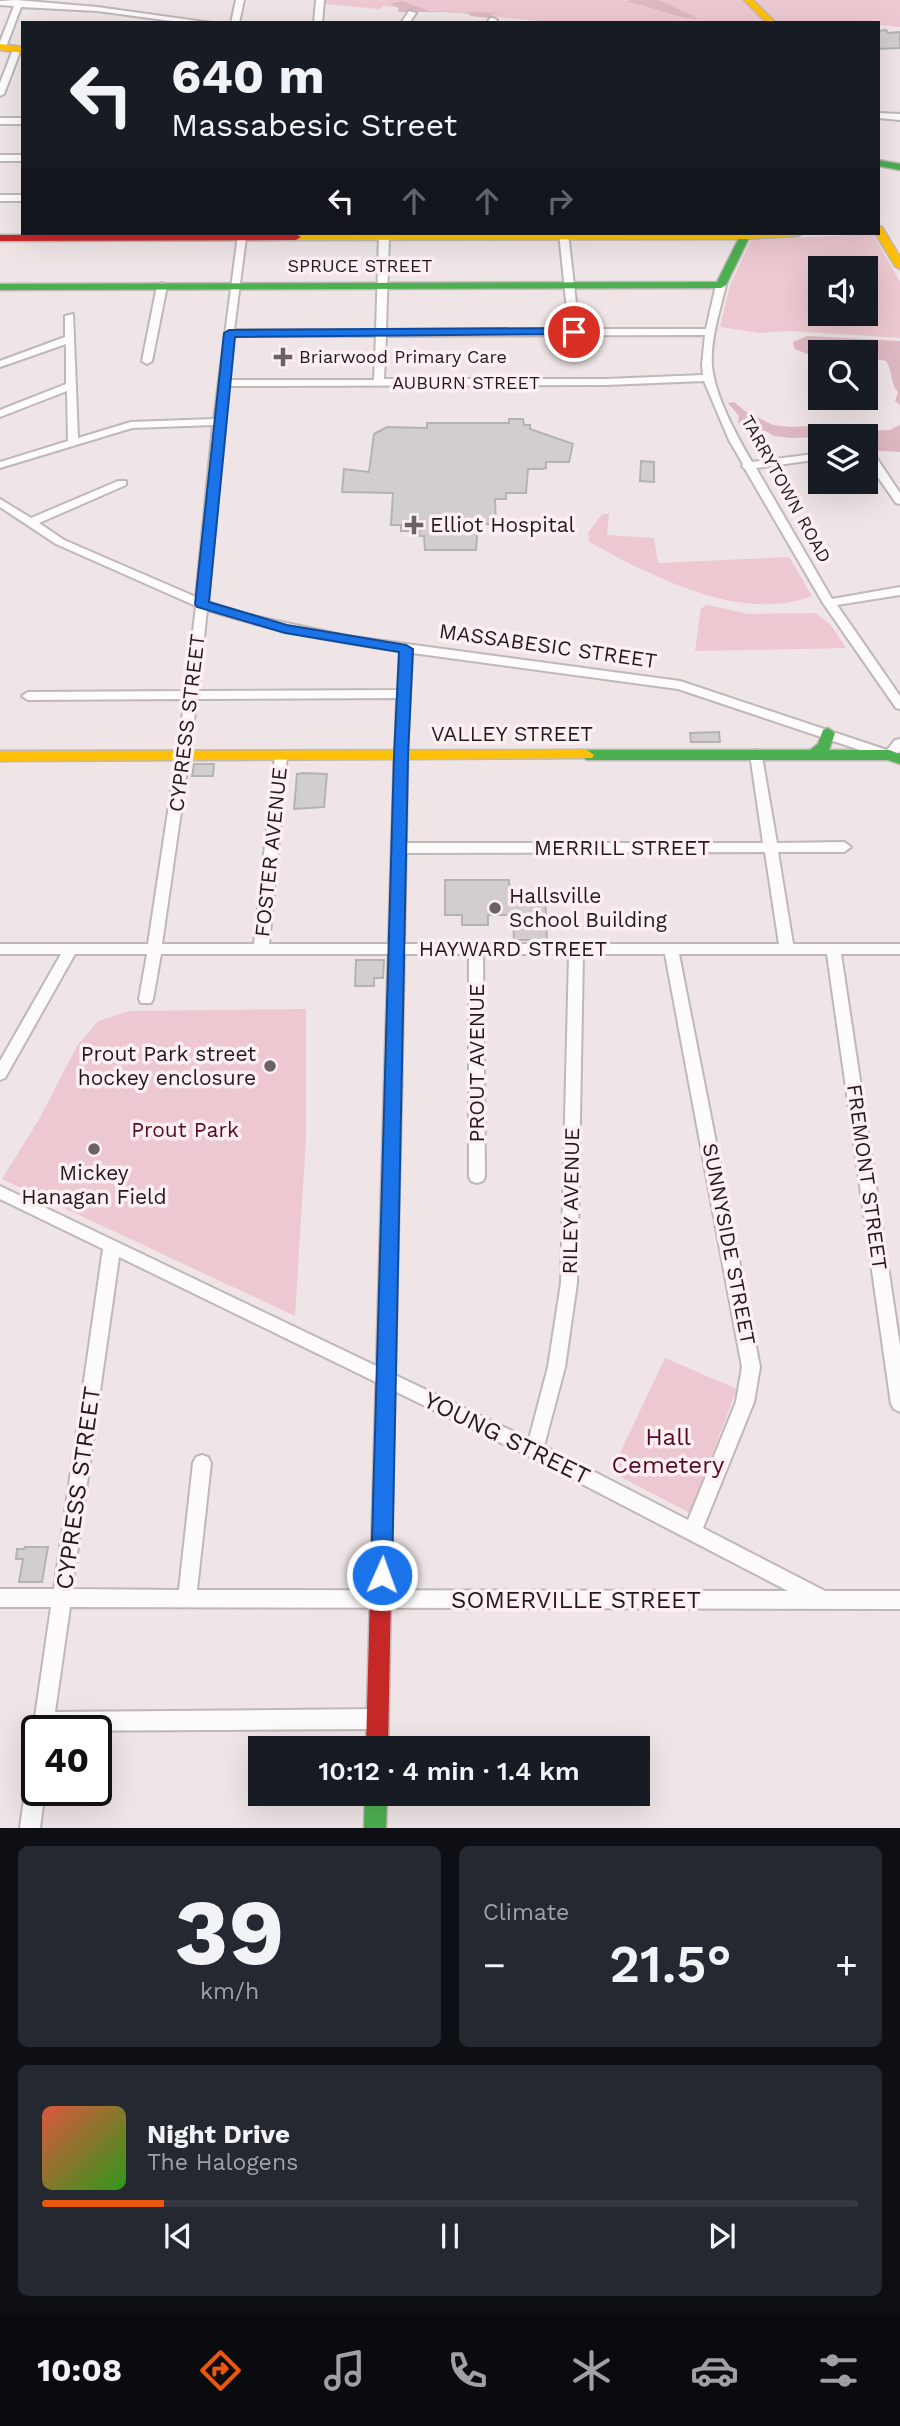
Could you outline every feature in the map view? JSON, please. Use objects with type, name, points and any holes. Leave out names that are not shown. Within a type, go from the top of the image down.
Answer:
[{"type":"street","points":[[108,21],[115,12],[118,0]]},
{"type":"street","points":[[235,21],[240,0]]},
{"type":"street","points":[[318,21],[320,0]]},
{"type":"street","points":[[748,0],[770,21]]},
{"type":"street","points":[[0,94],[19,1]]},
{"type":"street","points":[[0,3],[19,1],[178,21]]},
{"type":"street","points":[[406,21],[412,13]]},
{"type":"street","points":[[880,115],[900,117]]},
{"type":"street","points":[[0,121],[21,121]]},
{"type":"street","points":[[0,158],[21,158]]},
{"type":"street","points":[[880,163],[900,167]]},
{"type":"street","points":[[0,198],[21,198]]},
{"type":"street","points":[[880,229],[900,228]]},
{"type":"street","points":[[880,231],[900,266]]},
{"type":"street","points":[[0,238],[503,235]]},
{"type":"street","points":[[563,235],[574,332]]},
{"type":"street","name":"TARRYTOWN ROAD","points":[[745,235],[721,285],[707,354],[709,378],[747,466],[830,603],[900,705]]},
{"type":"street","name":"CYPRESS STREET","points":[[146,999],[184,755],[202,604],[235,285],[231,236]]},
{"type":"street","points":[[379,383],[384,237]]},
{"type":"street","name":"SPRUCE STREET","points":[[0,287],[721,285]]},
{"type":"street","points":[[147,361],[162,286]]},
{"type":"street","points":[[71,316],[73,443]]},
{"type":"street","points":[[229,333],[710,331]]},
{"type":"street","points":[[0,364],[70,339]]},
{"type":"street","name":"AUBURN STREET","points":[[223,383],[606,382],[709,378]]},
{"type":"street","points":[[0,414],[71,386]]},
{"type":"street","points":[[0,466],[131,425],[219,422]]},
{"type":"street","points":[[747,466],[808,458]]},
{"type":"street","points":[[878,467],[900,501]]},
{"type":"street","points":[[29,523],[122,483]]},
{"type":"street","name":"MASSABESIC STREET","points":[[0,502],[60,542],[202,604],[294,631],[406,649],[680,685],[896,752]]},
{"type":"street","points":[[830,603],[900,591]]},
{"type":"street","points":[[377,1736],[401,756],[406,649]]},
{"type":"street","points":[[28,696],[403,694]]},
{"type":"street","points":[[815,754],[825,746],[828,733]]},
{"type":"street","name":"VALLEY STREET","points":[[0,756],[896,752]]},
{"type":"street","points":[[756,754],[787,949]]},
{"type":"street","name":"FOSTER AVENUE","points":[[261,949],[281,756]]},
{"type":"street","name":"MERRILL STREET","points":[[400,848],[844,847]]},
{"type":"street","name":"HAYWARD STREET","points":[[0,949],[900,949]]},
{"type":"street","points":[[0,1074],[71,949]]},
{"type":"street","name":"PROUT AVENUE","points":[[476,949],[477,1177]]},
{"type":"street","name":"RILEY AVENUE","points":[[534,1450],[542,1427],[563,1333],[569,1283],[576,949]]},
{"type":"street","name":"SUNNYSIDE STREET","points":[[671,949],[751,1367],[745,1402],[693,1531]]},
{"type":"street","name":"FREMONT STREET","points":[[833,949],[900,1404]]},
{"type":"street","name":"YOUNG STREET","points":[[0,1192],[534,1450],[822,1599]]},
{"type":"street","name":"CYPRESS STREET","points":[[46,1715],[112,1245]]},
{"type":"street","points":[[187,1599],[202,1463]]},
{"type":"street","name":"SOMERVILLE STREET","points":[[0,1598],[900,1600]]},
{"type":"street","points":[[112,1725],[378,1719]]},
{"type":"street","points":[[30,1828],[33,1806]]},
{"type":"street","points":[[375,1828],[376,1806]]},
{"type":"green space","points":[[325,0],[900,0],[900,27],[880,25],[880,21],[538,21],[384,6],[379,9],[325,4]]},
{"type":"green space","points":[[874,235],[900,282],[900,338],[791,331],[760,333],[720,327],[730,285],[751,240]]},
{"type":"green space","points":[[602,514],[609,514],[607,535],[654,538],[658,563],[789,557],[812,596],[784,603],[755,604],[696,592],[589,542],[588,533]]},
{"type":"green space","points":[[708,605],[748,614],[815,613],[831,625],[846,648],[695,651],[701,608]]},
{"type":"green space","name":"Prout Park","points":[[306,1009],[306,1138],[295,1316],[2,1179],[38,1121],[77,1046],[98,1021],[129,1011]]},
{"type":"green space","name":"Hall Cemetery","points":[[665,1358],[737,1389],[690,1513],[611,1472]]},
{"type":"shaded area","points":[[659,0],[699,19],[627,2]]},
{"type":"shaded area","points":[[402,1],[429,11],[466,12],[398,12],[399,8],[390,4]]},
{"type":"shaded area","points":[[466,12],[503,13],[492,14],[490,18],[471,16]]},
{"type":"shaded area","points":[[807,336],[900,341],[900,405],[895,401],[898,392],[890,369],[886,361],[878,359],[878,340],[808,340],[808,354],[795,349],[793,342]]},
{"type":"shaded area","points":[[734,402],[745,411],[773,425],[808,426],[808,438],[774,436],[766,431],[745,432],[738,423],[739,416],[728,403]]},
{"type":"shaded area","points":[[900,425],[900,452],[878,451],[878,430],[890,430]]},
{"type":"building","points":[[880,31],[900,32],[900,48],[880,49]]},
{"type":"building","name":"Elliot Hospital","points":[[509,419],[523,419],[524,425],[530,425],[530,429],[573,444],[569,462],[546,462],[546,468],[528,469],[526,493],[506,493],[506,499],[495,499],[496,524],[478,524],[476,550],[425,550],[424,536],[419,536],[419,531],[401,531],[401,525],[391,525],[393,493],[342,492],[344,469],[369,472],[374,434],[387,427],[427,428],[427,423],[509,423]]},
{"type":"building","points":[[641,461],[654,462],[654,482],[640,481]]},
{"type":"building","points":[[719,732],[720,742],[691,742],[690,733]]},
{"type":"building","points":[[194,764],[214,764],[213,776],[192,776]]},
{"type":"building","points":[[297,774],[327,774],[324,807],[294,809]]},
{"type":"building","name":"Hallsville School Building","points":[[445,880],[509,880],[510,891],[519,891],[520,894],[545,894],[547,940],[514,940],[513,915],[488,915],[488,925],[462,925],[462,915],[445,915]]},
{"type":"building","points":[[356,960],[384,960],[383,978],[374,978],[374,986],[355,986]]},
{"type":"building","points":[[48,1547],[42,1582],[19,1582],[23,1559],[16,1559],[17,1549]]},
{"type":"traffic: fast","points":[[880,163],[900,167]]},
{"type":"traffic: fast","points":[[0,287],[721,285],[745,236]]},
{"type":"traffic: fast","points":[[815,754],[825,746],[828,733]]},
{"type":"traffic: fast","points":[[587,755],[889,755],[900,759]]},
{"type":"traffic: fast","points":[[393,1085],[401,756]]},
{"type":"traffic: fast","points":[[375,1828],[376,1806]]},
{"type":"traffic: slow","points":[[748,0],[770,21]]},
{"type":"traffic: slow","points":[[0,47],[21,50]]},
{"type":"traffic: slow","points":[[880,232],[900,266]]},
{"type":"traffic: slow","points":[[296,237],[763,235]]},
{"type":"traffic: slow","points":[[0,756],[587,755]]},
{"type":"traffic: slow","points":[[383,1483],[393,1085]]},
{"type":"traffic: jam","points":[[0,238],[296,237]]},
{"type":"traffic: jam","points":[[377,1736],[383,1483]]},
{"type":"place","name":"Briarwood Primary Care","points":[[283,357]]},
{"type":"place","name":"Elliot Hospital","points":[[414,525]]},
{"type":"place","name":"Hallsville School Building","points":[[495,908]]},
{"type":"place","name":"Prout Park street hockey enclosure","points":[[270,1066]]},
{"type":"place","name":"Mickey Hanagan Field","points":[[94,1149]]},
{"type":"route","points":[[382,1575],[401,756],[406,649],[285,629],[202,604],[229,333],[574,332]]}]
